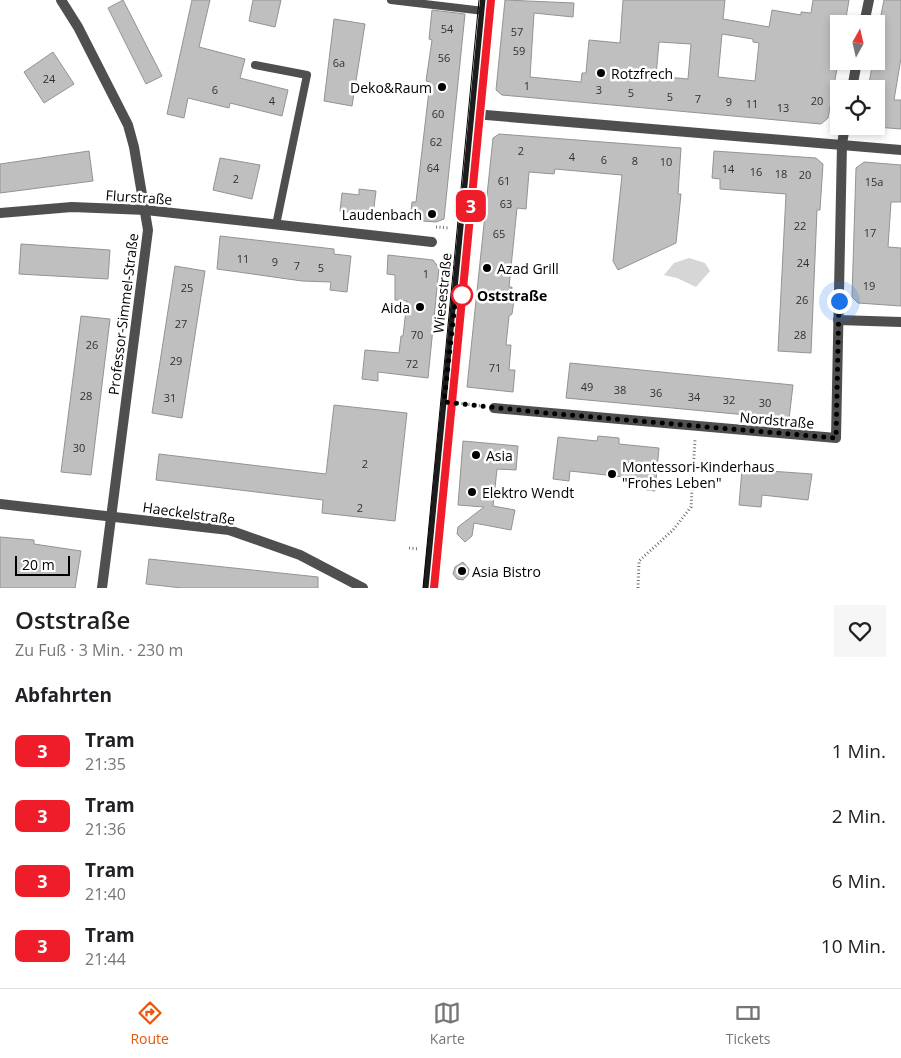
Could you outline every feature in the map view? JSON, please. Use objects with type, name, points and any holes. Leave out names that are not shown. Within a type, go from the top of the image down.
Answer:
[{"type":"street","name":"Professor-Simmel-Straße","points":[[61,0],[78,27],[125,118],[134,147],[148,230],[102,588]]},
{"type":"street","points":[[866,15],[869,0]]},
{"type":"street","name":"Wiesestraße","points":[[428,588],[444,402],[484,5]]},
{"type":"street","points":[[474,114],[901,150]]},
{"type":"street","name":"Nordstraße","points":[[494,408],[836,438],[844,135]]},
{"type":"street","name":"Flurstraße","points":[[0,213],[72,207],[146,210],[432,242]]},
{"type":"street","points":[[838,320],[901,322]]},
{"type":"street","name":"Haeckelstraße","points":[[0,504],[229,530],[300,555],[363,588]]},
{"type":"lane","points":[[391,0],[484,5]]},
{"type":"lane","points":[[255,65],[307,75],[276,225]]},
{"type":"path","points":[[432,242],[434,227],[462,230]]},
{"type":"path","points":[[444,402],[494,408]]},
{"type":"path","points":[[638,588],[640,560],[673,530],[691,506],[696,427]]},
{"type":"shaded area","points":[[689,258],[705,263],[710,271],[696,287],[677,278],[664,275],[674,263]]},
{"type":"building","points":[[123,0],[162,76],[146,84],[108,8]]},
{"type":"building","points":[[192,0],[210,0],[199,47],[245,59],[240,78],[288,90],[282,116],[230,103],[229,108],[188,98],[184,118],[167,114]]},
{"type":"building","points":[[253,0],[281,0],[275,27],[249,21]]},
{"type":"building","points":[[505,0],[574,3],[573,17],[534,13],[530,77],[581,82],[582,73],[586,73],[589,40],[620,43],[623,0],[725,0],[723,19],[769,27],[772,10],[801,15],[801,12],[811,13],[813,0],[849,0],[846,15],[830,15],[830,70],[837,70],[835,80],[830,80],[828,118],[821,124],[502,95],[496,90]],"holes":[[[722,34],[753,39],[753,42],[759,43],[755,81],[718,77]],[[659,42],[691,44],[688,79],[656,76]]]},
{"type":"building","points":[[884,0],[901,0],[901,58],[894,100],[901,100],[901,129],[885,128],[885,80],[870,80],[871,70],[885,70],[885,15],[881,15]]},
{"type":"building","points":[[432,10],[465,14],[444,219],[436,222],[410,220],[412,202],[416,202],[430,82],[426,81],[432,40],[429,39]]},
{"type":"building","points":[[334,19],[365,24],[352,106],[324,101]]},
{"type":"building","points":[[53,52],[74,84],[44,103],[24,72]]},
{"type":"building","points":[[499,134],[681,148],[678,194],[681,194],[676,243],[618,270],[613,261],[622,175],[555,169],[554,174],[529,172],[526,209],[517,208],[509,287],[512,287],[511,297],[514,300],[512,314],[509,316],[506,345],[511,345],[509,370],[515,370],[513,392],[467,387],[493,138]]},
{"type":"building","points":[[89,151],[93,181],[0,193],[0,164]]},
{"type":"building","points":[[714,151],[816,158],[823,164],[820,210],[817,210],[811,353],[778,351],[786,194],[720,189],[720,179],[712,178]]},
{"type":"building","points":[[220,158],[260,165],[252,199],[213,190]]},
{"type":"building","points":[[864,162],[901,165],[901,202],[891,202],[888,247],[901,248],[901,306],[858,303],[852,297],[856,168]]},
{"type":"building","points":[[359,189],[376,191],[373,215],[340,211],[342,193],[359,195]]},
{"type":"building","points":[[220,236],[334,249],[334,254],[351,256],[347,292],[330,290],[331,282],[302,281],[217,269]]},
{"type":"building","points":[[21,244],[110,250],[108,279],[19,274]]},
{"type":"building","points":[[388,255],[433,260],[439,268],[428,378],[378,372],[378,381],[362,379],[365,350],[399,353],[401,336],[403,336],[407,301],[395,300],[395,275],[387,274]]},
{"type":"building","points":[[175,266],[205,271],[182,418],[152,413]]},
{"type":"building","points":[[81,316],[110,319],[91,475],[61,472]]},
{"type":"building","points":[[570,363],[793,385],[789,419],[566,398]]},
{"type":"building","points":[[334,405],[407,413],[395,521],[322,513],[323,500],[156,480],[159,454],[326,474]]},
{"type":"building","points":[[598,436],[619,438],[619,444],[659,448],[655,491],[641,489],[642,479],[570,471],[569,481],[553,479],[558,437],[597,441]]},
{"type":"building","points":[[463,441],[518,446],[516,470],[497,469],[493,506],[515,510],[511,530],[474,523],[472,536],[465,542],[457,534],[458,527],[484,507],[458,505]]},
{"type":"building","points":[[742,469],[812,474],[808,500],[762,495],[761,507],[739,505]]},
{"type":"building","points":[[0,537],[34,540],[34,544],[81,551],[75,588],[0,588]]},
{"type":"building","points":[[149,559],[318,577],[318,588],[182,588],[146,584]]},
{"type":"building","points":[[463,562],[469,569],[468,575],[463,580],[457,579],[453,574],[455,567]]},
{"type":"tram line","points":[[423,588],[479,0]]},
{"type":"tram line","points":[[434,588],[491,0]]},
{"type":"tram line","name":"3","points":[[434,588],[491,0]]},
{"type":"place","name":"Rotzfrech","points":[[601,73]]},
{"type":"place","name":"Deko&Raum","points":[[442,87]]},
{"type":"place","name":"Laudenbach","points":[[432,214]]},
{"type":"place","name":"Azad Grill","points":[[487,268]]},
{"type":"place","name":"Oststraße","points":[[462,295]]},
{"type":"place","name":"Aida","points":[[420,307]]},
{"type":"place","name":"Asia","points":[[476,455]]},
{"type":"place","name":"Montessori-Kinderhaus \"Frohes Leben\"","points":[[612,474]]},
{"type":"place","name":"Elektro Wendt","points":[[472,492]]},
{"type":"place","name":"Asia Bistro","points":[[462,571]]},
{"type":"route","points":[[462,295],[456,295],[444,402],[696,427],[836,438],[839,301]]}]
